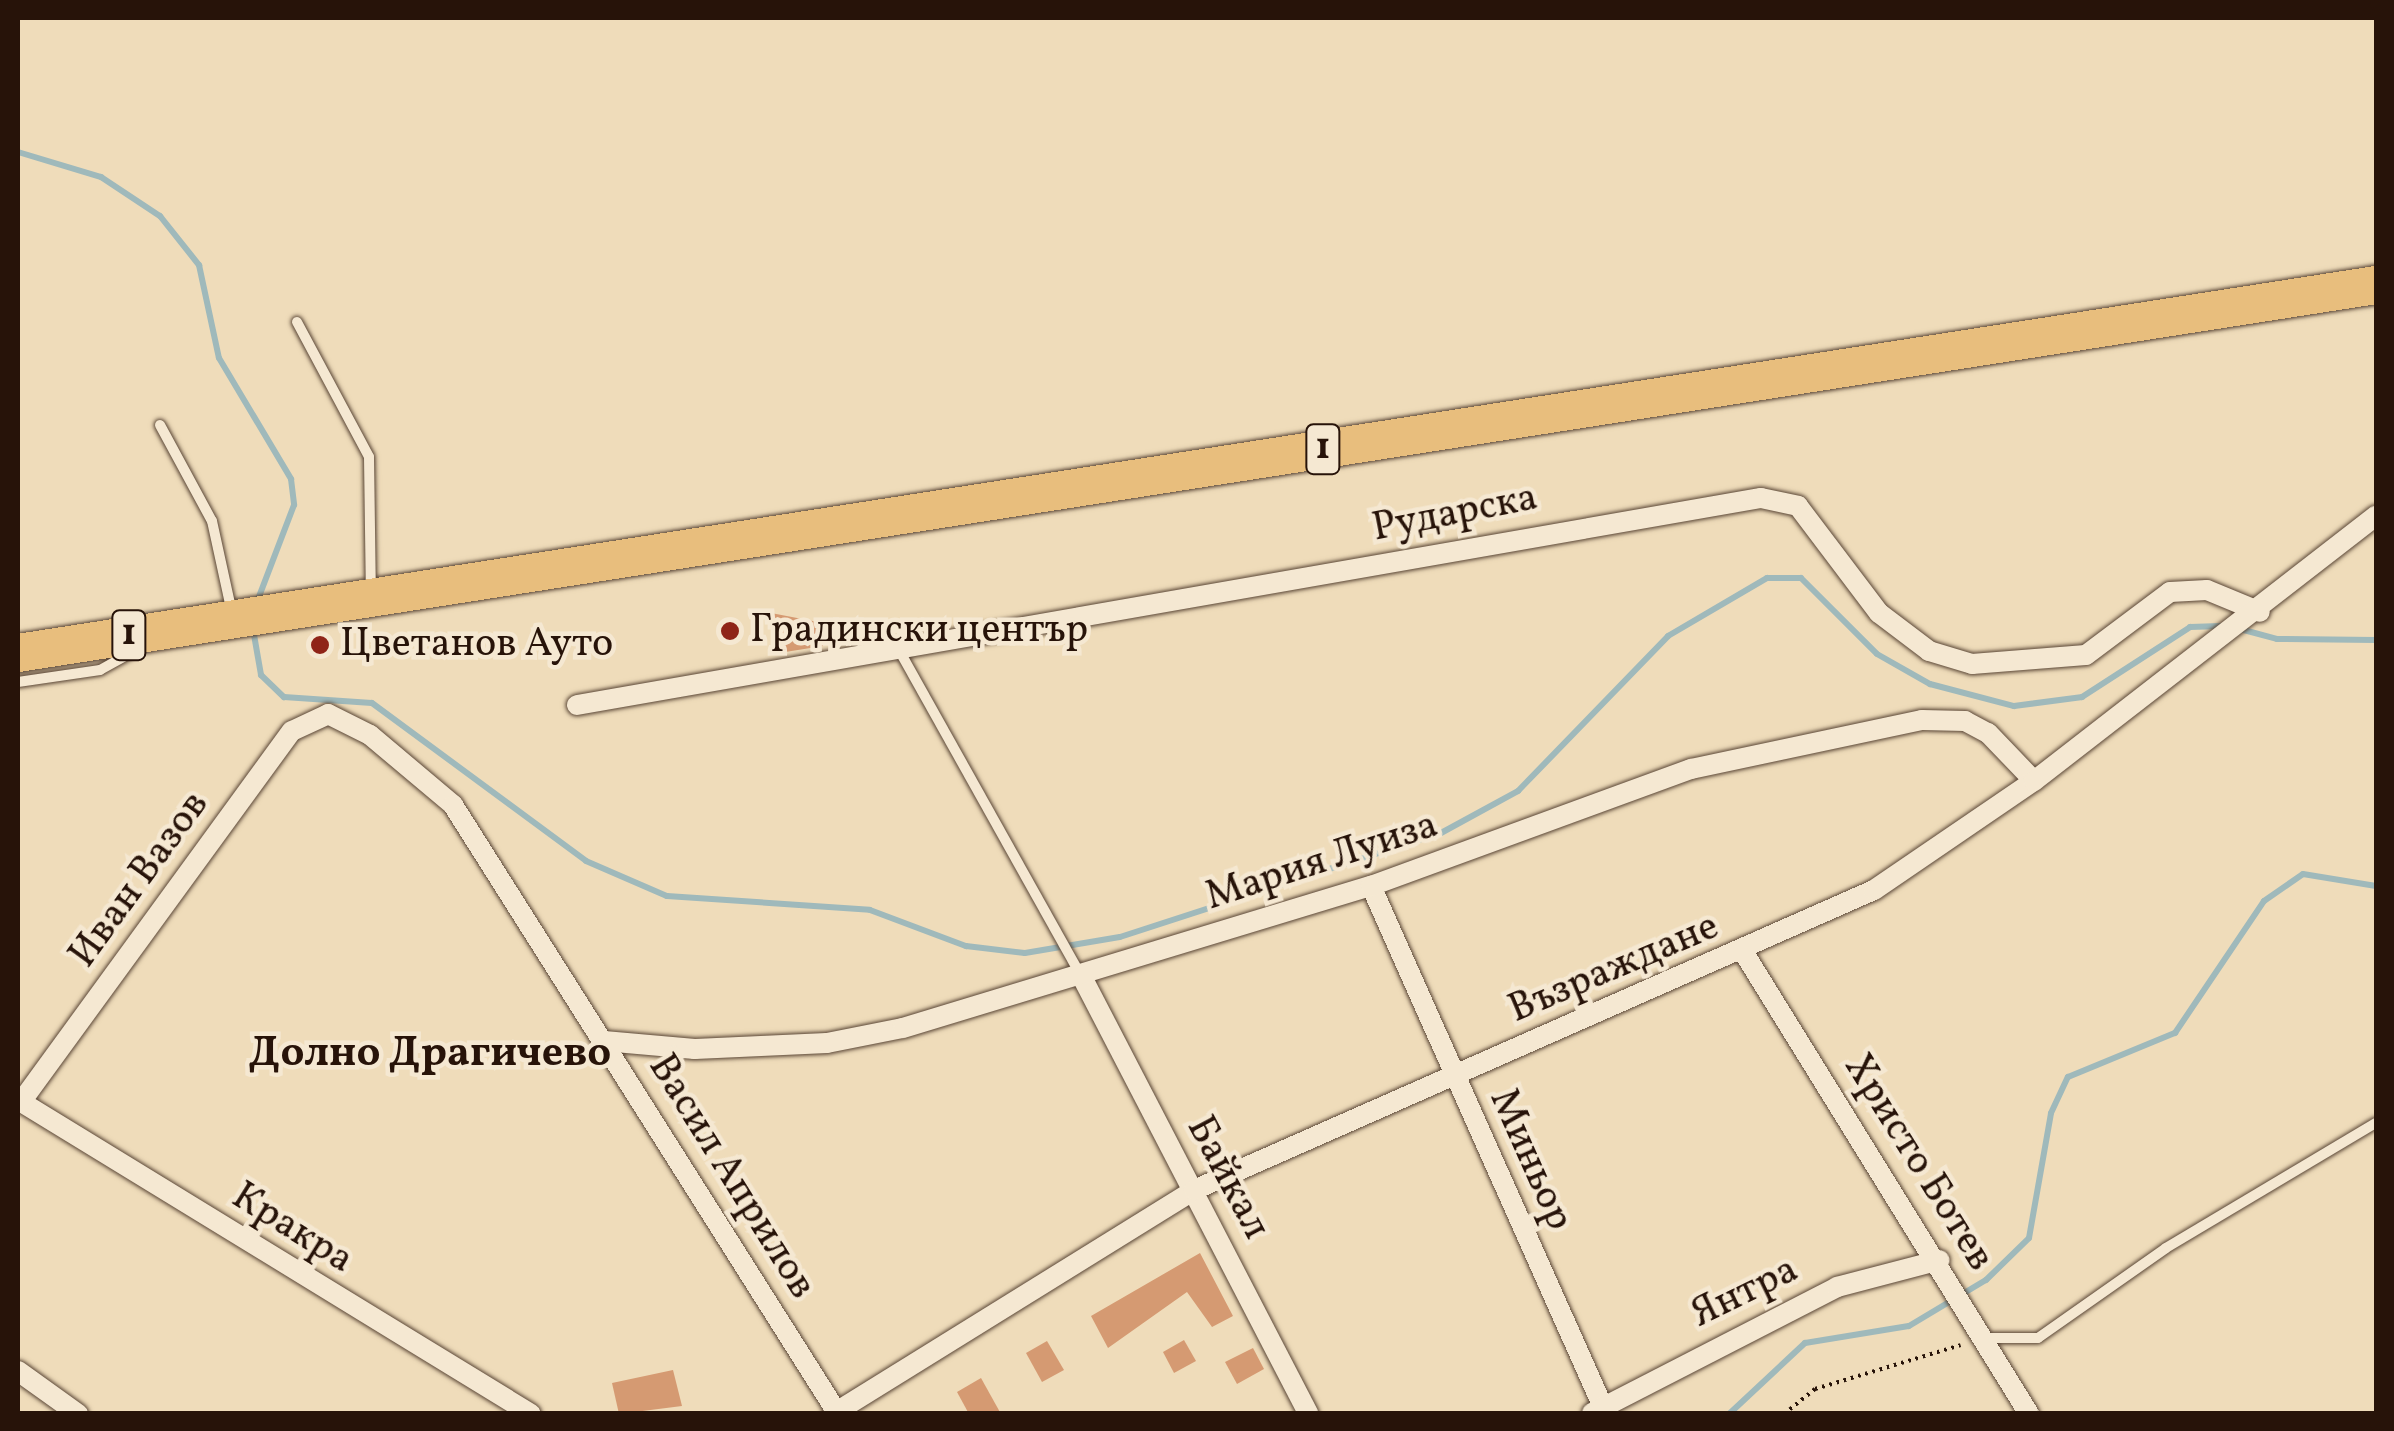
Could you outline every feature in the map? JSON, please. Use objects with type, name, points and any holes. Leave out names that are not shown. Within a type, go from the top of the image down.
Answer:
[{"type":"highway","name":"1","points":[[18,653],[2376,286]]},
{"type":"street","name":"Рударска","points":[[577,705],[896,645],[1032,630],[1654,509],[1760,498],[1798,506],[1879,612],[1929,651],[1972,664],[2086,655],[2170,592],[2207,590],[2256,616]]},
{"type":"street","name":"Възраждане","points":[[836,1413],[1194,1190],[1454,1074],[1744,953],[1874,890],[2034,781],[2256,616],[2376,516]]},
{"type":"street","name":"Васил Априлов","points":[[328,714],[370,735],[453,805],[836,1413]]},
{"type":"street","name":"Иван Вазов","points":[[19,1101],[292,731],[328,714]]},
{"type":"street","name":"Мария Луиза","points":[[604,1041],[696,1050],[827,1043],[1076,967],[1371,886],[1692,769],[1922,720],[1965,720],[1988,733],[2034,781]]},
{"type":"street","name":"Миньор","points":[[1371,886],[1597,1410]]},
{"type":"street","name":"Христо Ботев","points":[[1744,953],[1944,1266],[2028,1414]]},
{"type":"street","name":"Байкал","points":[[1076,967],[1309,1414]]},
{"type":"street","name":"Кракра","points":[[19,1101],[531,1414]]},
{"type":"street","name":"Янтра","points":[[1597,1410],[1837,1287],[1944,1266]]},
{"type":"street","points":[[18,1372],[78,1414]]},
{"type":"lane","points":[[296,322],[368,456],[371,598]]},
{"type":"lane","points":[[160,425],[212,521],[247,617]]},
{"type":"lane","points":[[18,682],[100,670],[176,628]]},
{"type":"lane","points":[[896,645],[1076,967]]},
{"type":"lane","points":[[1980,1330],[2038,1338],[2166,1248],[2376,1123]]},
{"type":"path","points":[[1784,1414],[1814,1389],[1980,1330]]},
{"type":"building","points":[[771,613],[818,622],[823,646],[779,653]]},
{"type":"building","points":[[1200,1253],[1233,1316],[1212,1327],[1187,1292],[1108,1348],[1091,1316]]},
{"type":"building","points":[[1184,1340],[1196,1361],[1174,1373],[1163,1352]]},
{"type":"building","points":[[1047,1341],[1064,1370],[1042,1382],[1026,1353]]},
{"type":"building","points":[[1253,1348],[1264,1369],[1237,1384],[1225,1362]]},
{"type":"building","points":[[673,1370],[682,1406],[619,1414],[612,1383]]},
{"type":"building","points":[[981,1378],[1001,1414],[969,1414],[957,1392]]},
{"type":"waterway","points":[[18,152],[101,177],[160,216],[199,265],[219,358],[291,479],[294,505],[257,602]]},
{"type":"waterway","points":[[253,629],[261,675],[284,697],[372,703],[586,861],[667,896],[870,910],[966,946],[1025,953],[1120,937],[1441,833],[1518,791],[1668,636],[1767,578],[1801,578],[1877,654],[1930,684],[2014,706],[2082,697],[2190,627],[2228,626]]},
{"type":"waterway","points":[[2240,629],[2277,639],[2376,640]]},
{"type":"waterway","points":[[1729,1414],[1805,1343],[1909,1326],[1986,1280],[2029,1238],[2051,1113],[2068,1077],[2175,1033],[2264,901],[2303,874],[2376,886]]},
{"type":"place","name":"Градински център","points":[[730,631]]},
{"type":"place","name":"Цветанов Ауто","points":[[320,645]]},
{"type":"district","name":"Долно Драгичево","points":[[430,1055]]}]
